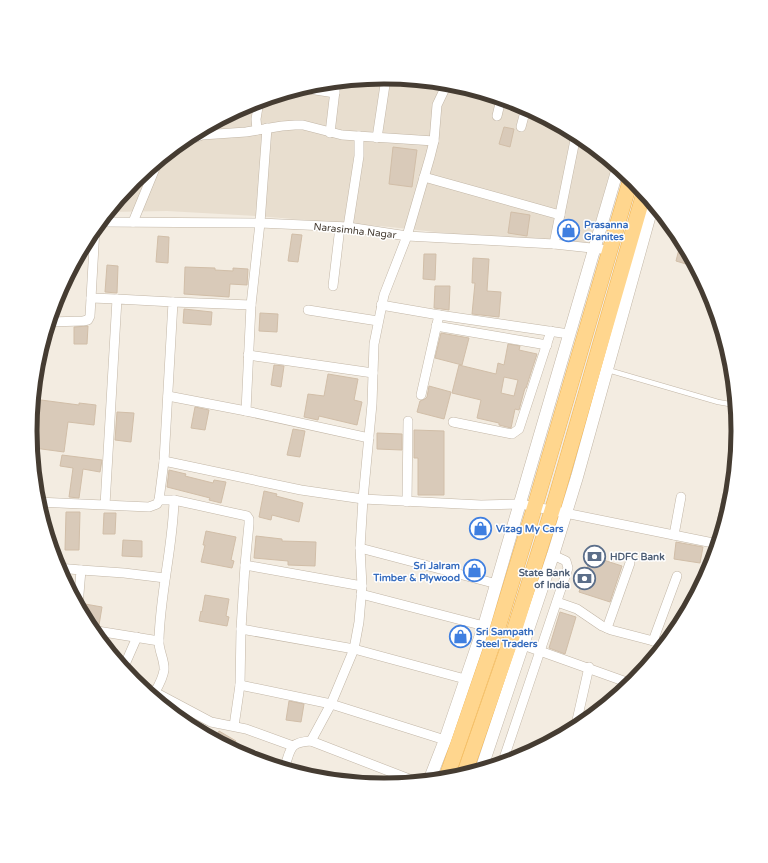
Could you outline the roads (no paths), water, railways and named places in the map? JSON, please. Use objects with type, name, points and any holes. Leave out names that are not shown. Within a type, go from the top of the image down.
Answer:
[{"type":"main road","points":[[448,773],[496,634],[528,505],[610,250],[629,186]]},
{"type":"main road","points":[[466,769],[515,628],[558,512],[642,200]]},
{"type":"street","points":[[376,138],[385,84]]},
{"type":"street","points":[[330,133],[335,88]]},
{"type":"street","points":[[320,90],[334,93]]},
{"type":"street","points":[[311,742],[331,704],[354,650],[359,622],[362,590],[360,548],[372,404],[374,344],[381,305],[407,236],[424,178],[434,141],[437,105],[444,90]]},
{"type":"street","points":[[497,116],[500,104]]},
{"type":"street","points":[[257,109],[257,130]]},
{"type":"street","points":[[521,127],[524,114]]},
{"type":"street","points":[[210,132],[257,130],[282,126],[303,125],[330,133],[376,138],[434,141]]},
{"type":"street","points":[[246,411],[251,305],[260,223],[267,128]]},
{"type":"street","points":[[333,286],[358,163],[360,136]]},
{"type":"street","points":[[554,244],[575,142]]},
{"type":"street","points":[[133,222],[153,173]]},
{"type":"street","points":[[431,776],[445,740],[497,584],[528,505],[569,334],[616,174]]},
{"type":"street","points":[[424,178],[560,215]]},
{"type":"street","points":[[483,764],[553,555],[558,512],[607,370],[651,211]]},
{"type":"street","name":"Narasimha Nagar","points":[[108,222],[260,223],[344,227],[407,236],[554,244],[610,250]]},
{"type":"street","points":[[54,322],[83,321],[88,320],[90,316],[94,240]]},
{"type":"street","points":[[91,298],[251,305]]},
{"type":"street","points":[[105,505],[117,299]]},
{"type":"street","points":[[45,502],[153,506],[157,504],[159,500],[164,461],[173,302]]},
{"type":"street","points":[[381,305],[569,334]]},
{"type":"street","points":[[308,310],[378,321]]},
{"type":"street","points":[[421,395],[439,315]]},
{"type":"street","points":[[436,326],[547,345]]},
{"type":"street","points":[[453,422],[512,434],[516,432],[519,429],[551,331]]},
{"type":"street","points":[[248,355],[373,373]]},
{"type":"street","points":[[168,396],[246,411],[369,438]]},
{"type":"street","points":[[407,502],[408,421]]},
{"type":"street","points":[[164,461],[301,490],[363,500],[481,505],[528,505],[713,543]]},
{"type":"street","points":[[674,535],[681,497]]},
{"type":"street","points":[[159,500],[174,500],[247,516],[249,519],[241,629],[240,685],[234,726]]},
{"type":"street","points":[[174,500],[174,520],[164,578],[159,641],[164,668],[161,680],[155,692],[211,722],[234,726],[259,733],[293,746]]},
{"type":"street","points":[[360,548],[497,584]]},
{"type":"street","points":[[504,757],[568,568],[566,561],[553,555]]},
{"type":"street","points":[[607,628],[630,563]]},
{"type":"street","points":[[245,565],[362,590],[484,626]]},
{"type":"street","points":[[65,569],[164,578]]},
{"type":"street","points":[[79,597],[81,570]]},
{"type":"street","points":[[653,641],[677,576]]},
{"type":"street","points":[[557,602],[577,609],[607,628],[659,643]]},
{"type":"street","points":[[241,629],[354,650],[465,679]]},
{"type":"street","points":[[100,631],[159,641]]},
{"type":"street","points":[[126,663],[137,637]]},
{"type":"street","points":[[523,645],[625,681]]},
{"type":"street","points":[[577,720],[588,667]]},
{"type":"street","points":[[240,685],[331,704],[445,740]]},
{"type":"street","points":[[286,764],[293,746],[299,742],[311,742],[406,778]]},
{"type":"lane","points":[[607,370],[730,404]]},
{"type":"place","name":"Prasanna Granites","points":[[569,230]]},
{"type":"place","name":"Vizag My Cars","points":[[480,528]]},
{"type":"place","name":"HDFC Bank","points":[[594,556]]},
{"type":"place","name":"Sri Jalram Timber & Plywood","points":[[475,571]]},
{"type":"place","name":"State Bank of India","points":[[585,578]]},
{"type":"place","name":"Sri Sampath Steel Traders","points":[[460,637]]}]
